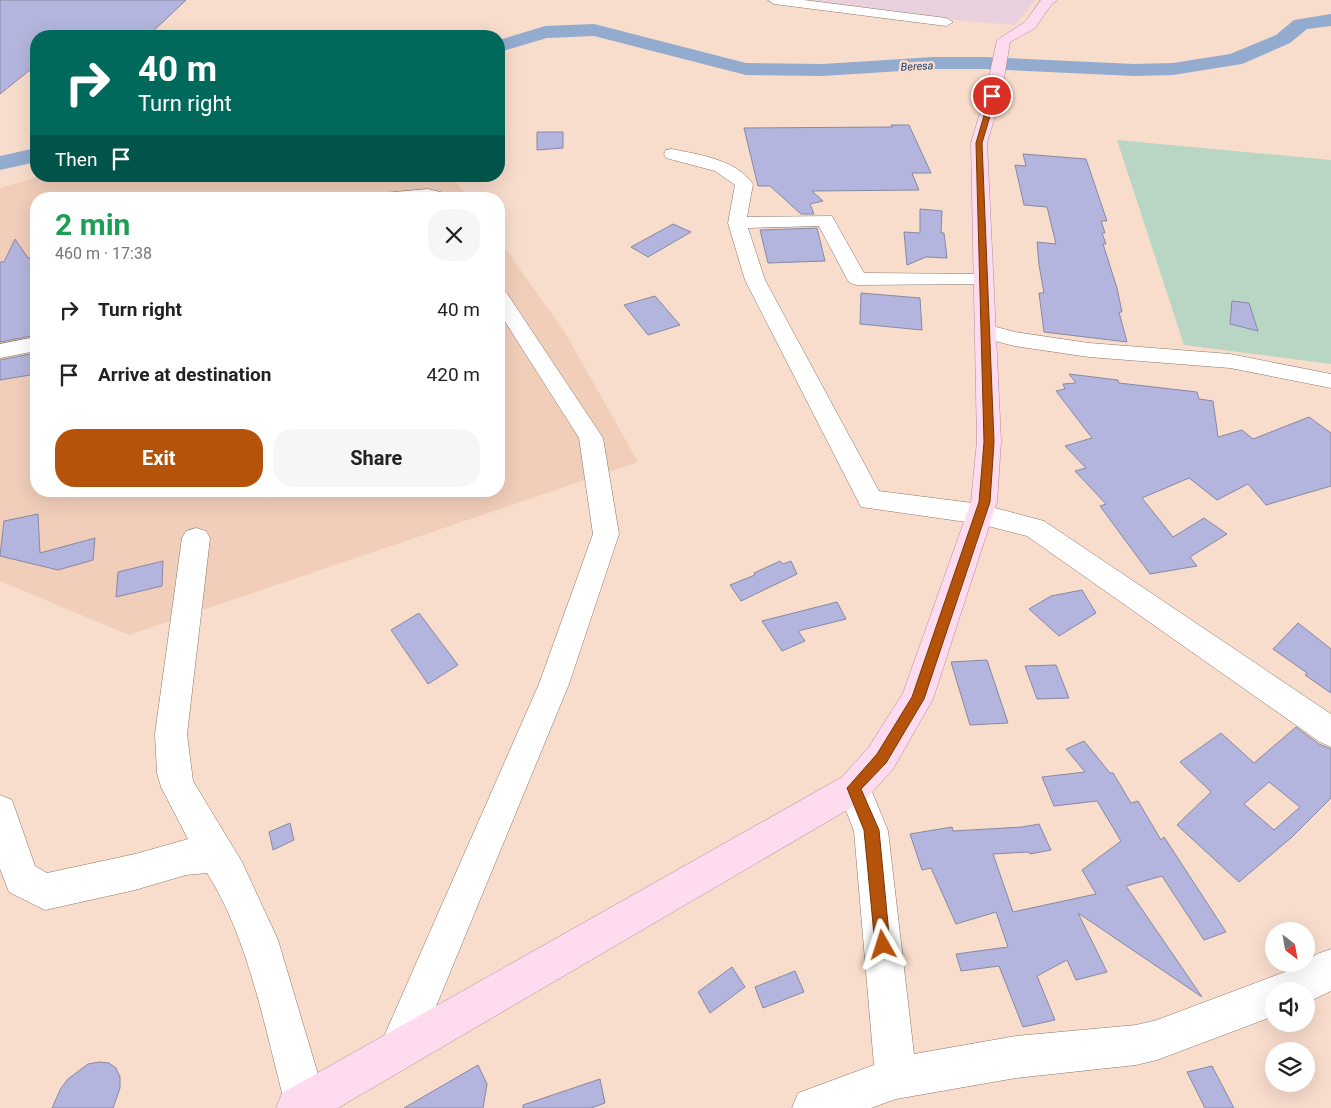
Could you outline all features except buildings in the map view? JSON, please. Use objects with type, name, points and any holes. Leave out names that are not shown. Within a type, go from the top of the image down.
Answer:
[{"type":"main road","points":[[304,1106],[854,788],[882,758],[917,699],[984,502],[989,442],[979,143],[992,96],[1004,40],[1030,25],[1048,1]]},
{"type":"street","points":[[774,0],[846,4],[946,22]]},
{"type":"street","points":[[672,154],[706,162],[737,176],[744,184],[737,223],[755,280],[793,349],[870,500],[980,514],[1035,528],[1157,614],[1331,732]]},
{"type":"street","points":[[737,223],[825,220],[857,279],[983,278]]},
{"type":"street","points":[[398,1050],[554,684],[606,534],[591,438],[505,305]]},
{"type":"street","points":[[985,331],[1014,338],[1089,350],[1230,361],[1331,382]]},
{"type":"street","points":[[0,351],[30,345]]},
{"type":"street","points":[[196,538],[172,734],[172,756],[178,787],[229,875],[258,940],[304,1106]]},
{"type":"street","points":[[854,788],[872,830],[896,1078]]},
{"type":"street","points":[[0,812],[6,838],[22,879],[44,892],[86,884],[185,857],[203,854],[217,857]]},
{"type":"street","points":[[1310,982],[1331,968]]},
{"type":"street","points":[[813,1108],[896,1078],[1016,1057],[1136,1045],[1157,1040],[1265,999]]},
{"type":"shaded area","points":[[810,0],[1035,0],[1015,25],[954,20]]},
{"type":"shaded area","points":[[30,179],[30,182],[456,182],[464,192],[30,192],[30,497],[505,497],[505,248],[564,331],[638,462],[129,635],[0,581],[0,188]]},
{"type":"green space","points":[[1117,140],[1331,160],[1331,364],[1184,345]]},
{"type":"waterway","name":"Beresa","points":[[505,44],[545,32],[594,30],[746,69],[823,70],[933,63],[986,63],[1134,70],[1173,69],[1235,60],[1283,39],[1301,24],[1331,20]]},
{"type":"waterway","name":"Beresa","points":[[0,163],[30,156]]},
{"type":"route","points":[[883,945],[872,830],[854,788],[882,758],[917,699],[984,502],[989,442],[979,143],[992,96]]}]
